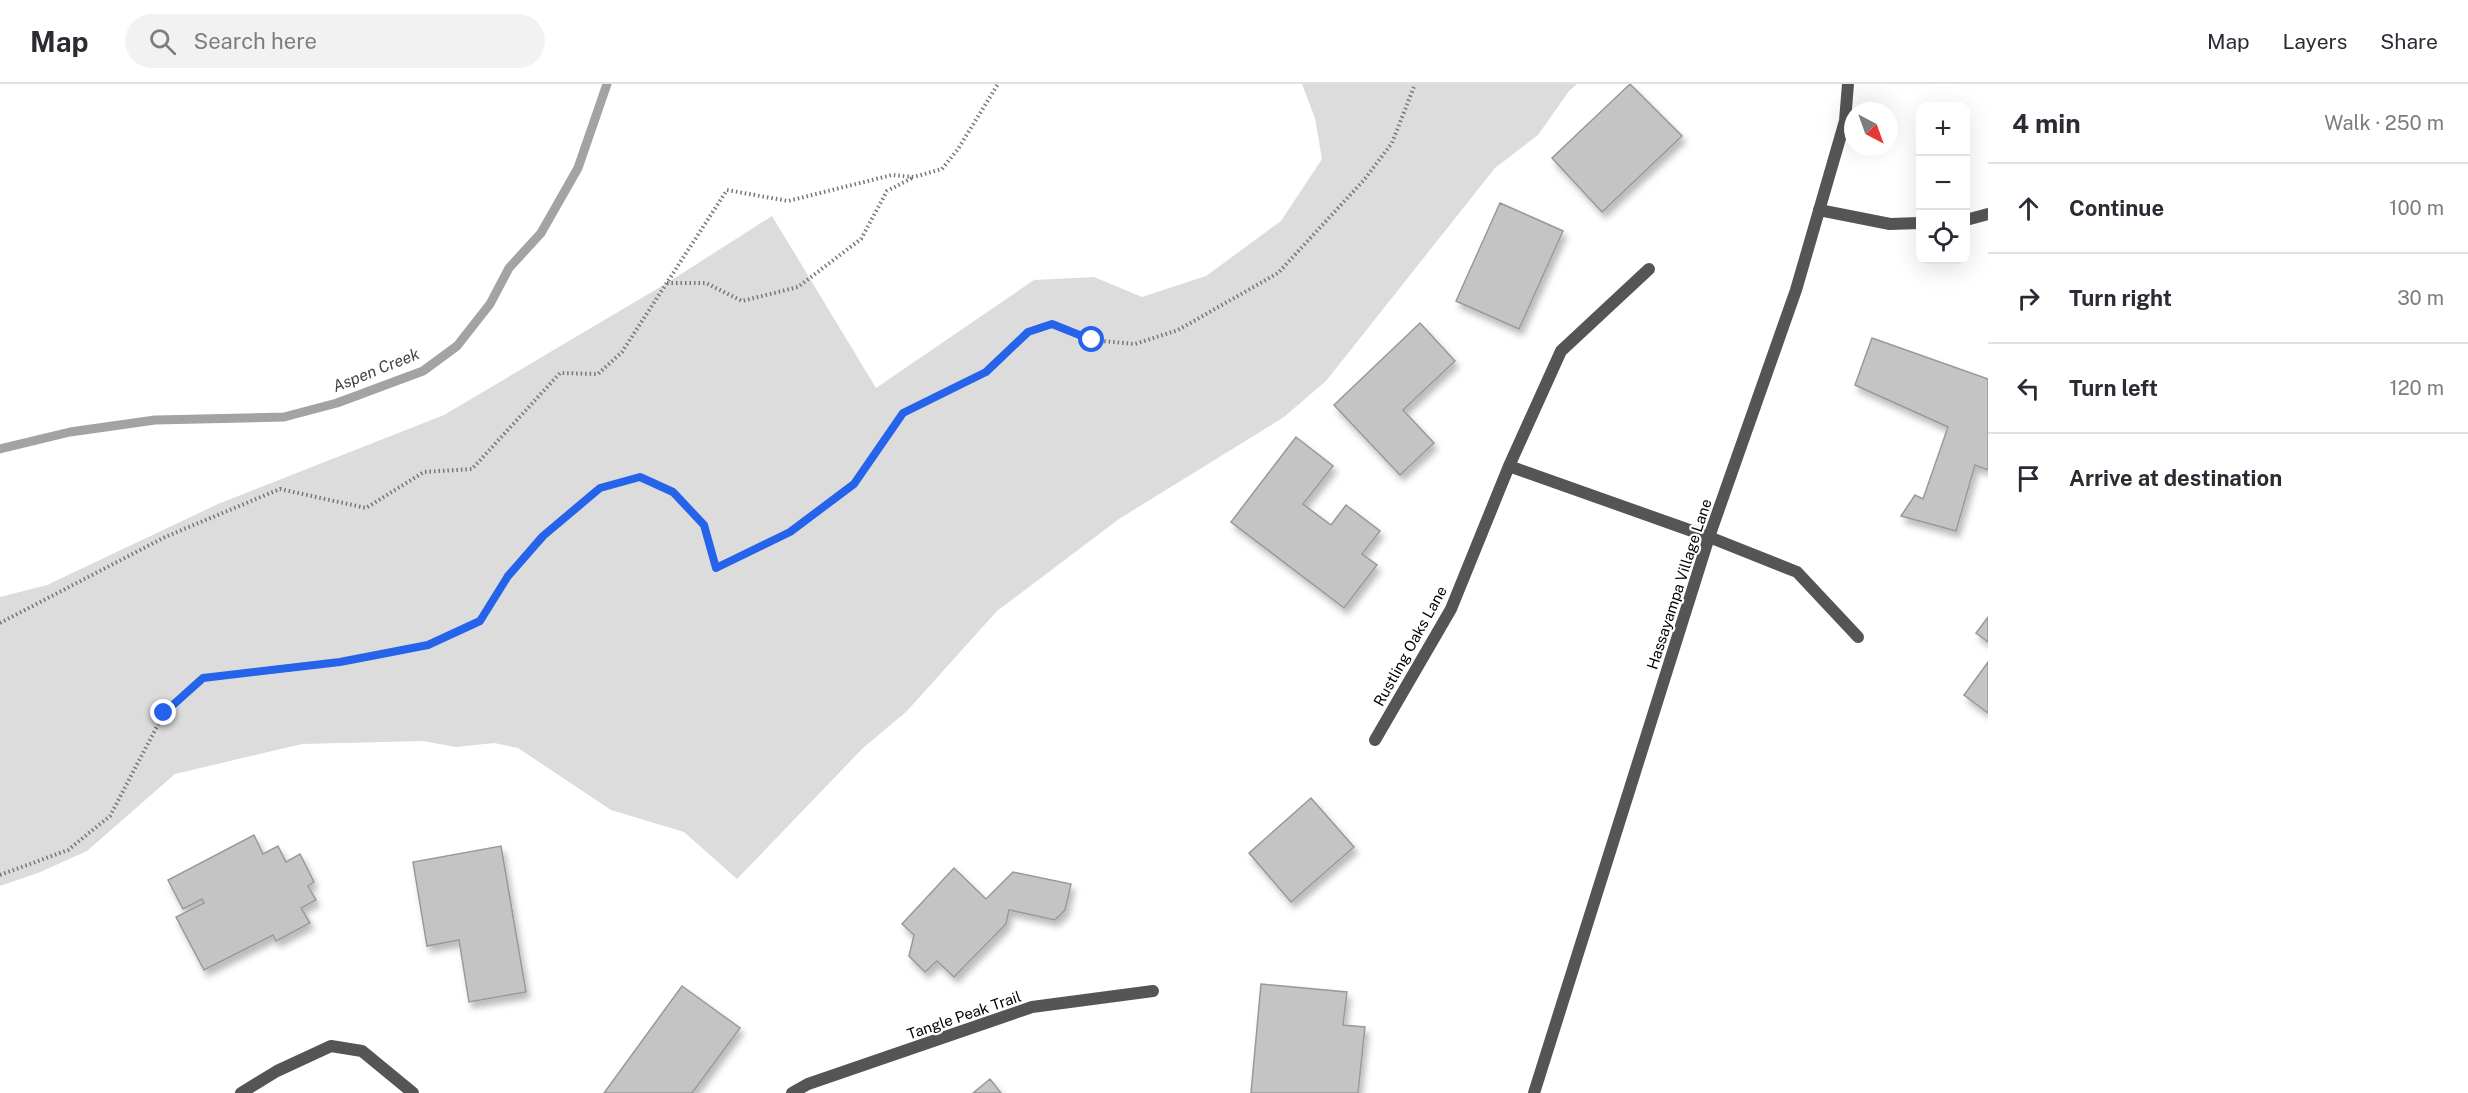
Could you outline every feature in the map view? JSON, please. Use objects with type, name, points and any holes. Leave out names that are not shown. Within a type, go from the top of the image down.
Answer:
[{"type":"street","name":"Hassayampa Village Lane","points":[[1533,1093],[1709,537],[1796,290],[1845,121],[1848,84]]},
{"type":"street","points":[[1819,210],[1890,224],[1916,223]]},
{"type":"street","points":[[1970,219],[1988,214]]},
{"type":"street","name":"Rustling Oaks Lane","points":[[1375,740],[1451,609],[1509,466],[1561,351],[1649,269]]},
{"type":"street","points":[[1509,466],[1709,537],[1797,572],[1858,637]]},
{"type":"street","name":"Tangle Peak Trail","points":[[792,1093],[808,1084],[1032,1007],[1153,991]]},
{"type":"street","points":[[241,1093],[277,1071],[332,1047],[362,1051],[413,1093]]},
{"type":"path","points":[[667,283],[706,283],[741,301],[798,287],[861,239],[887,191],[914,177],[942,169],[958,149],[998,84]]},
{"type":"path","points":[[0,875],[68,850],[110,816],[164,713],[203,678],[340,662],[428,645],[480,621],[508,576],[543,536],[600,488],[640,477],[673,492],[704,525],[716,568],[790,532],[854,484],[903,413],[986,372],[1028,332],[1052,324],[1092,340],[1135,344],[1178,330],[1278,273],[1364,180],[1392,143],[1415,84]]},
{"type":"path","points":[[0,623],[165,537],[280,489],[366,508],[424,472],[472,468],[560,373],[598,374],[622,352],[728,190],[788,201],[892,175],[914,177]]},
{"type":"shaded area","points":[[1302,84],[1577,84],[1569,91],[1538,135],[1495,168],[1326,381],[1284,417],[1119,519],[997,611],[907,711],[863,748],[737,879],[684,832],[611,810],[518,748],[494,743],[456,747],[423,741],[302,744],[175,774],[87,851],[38,873],[0,886],[0,597],[47,585],[218,504],[444,415],[667,283],[772,216],[876,388],[1034,280],[1094,277],[1142,297],[1206,276],[1281,221],[1322,159],[1315,118]]},
{"type":"building","points":[[1630,84],[1682,136],[1602,212],[1552,158]]},
{"type":"building","points":[[1500,203],[1563,231],[1519,329],[1456,301]]},
{"type":"building","points":[[1420,323],[1455,361],[1403,410],[1434,443],[1400,475],[1334,405]]},
{"type":"building","points":[[1872,338],[1988,379],[1988,470],[1975,465],[1956,531],[1901,516],[1915,495],[1923,499],[1948,427],[1855,385]]},
{"type":"building","points":[[1296,437],[1333,466],[1303,504],[1331,525],[1346,505],[1380,531],[1362,554],[1377,565],[1344,608],[1231,522]]},
{"type":"building","points":[[1988,617],[1988,642],[1976,633]]},
{"type":"building","points":[[1988,662],[1988,713],[1964,695]]},
{"type":"building","points":[[1311,798],[1354,847],[1291,902],[1249,853]]},
{"type":"building","points":[[254,835],[263,854],[278,846],[286,862],[300,854],[314,882],[308,886],[316,900],[301,908],[310,923],[276,941],[273,935],[204,970],[176,917],[204,903],[202,899],[183,909],[168,880]]},
{"type":"building","points":[[501,846],[526,992],[469,1002],[459,940],[427,946],[413,862]]},
{"type":"building","points":[[954,868],[986,899],[1013,872],[1071,884],[1065,910],[1055,920],[1009,910],[1006,924],[954,977],[937,961],[925,972],[909,956],[914,935],[902,924]]},
{"type":"building","points":[[1261,984],[1347,992],[1343,1025],[1365,1027],[1358,1093],[1251,1093]]},
{"type":"building","points":[[682,986],[740,1028],[692,1093],[604,1093]]},
{"type":"building","points":[[990,1079],[1001,1093],[973,1093]]},
{"type":"waterway","name":"Aspen Creek","points":[[0,449],[70,432],[155,420],[284,417],[337,403],[423,371],[457,346],[490,304],[509,268],[541,233],[578,168],[607,84]]},
{"type":"route","points":[[164,713],[203,678],[340,662],[428,645],[480,621],[508,576],[543,536],[600,488],[640,477],[673,492],[704,525],[716,568],[790,532],[854,484],[903,413],[986,372],[1028,332],[1052,324],[1092,340]]}]
